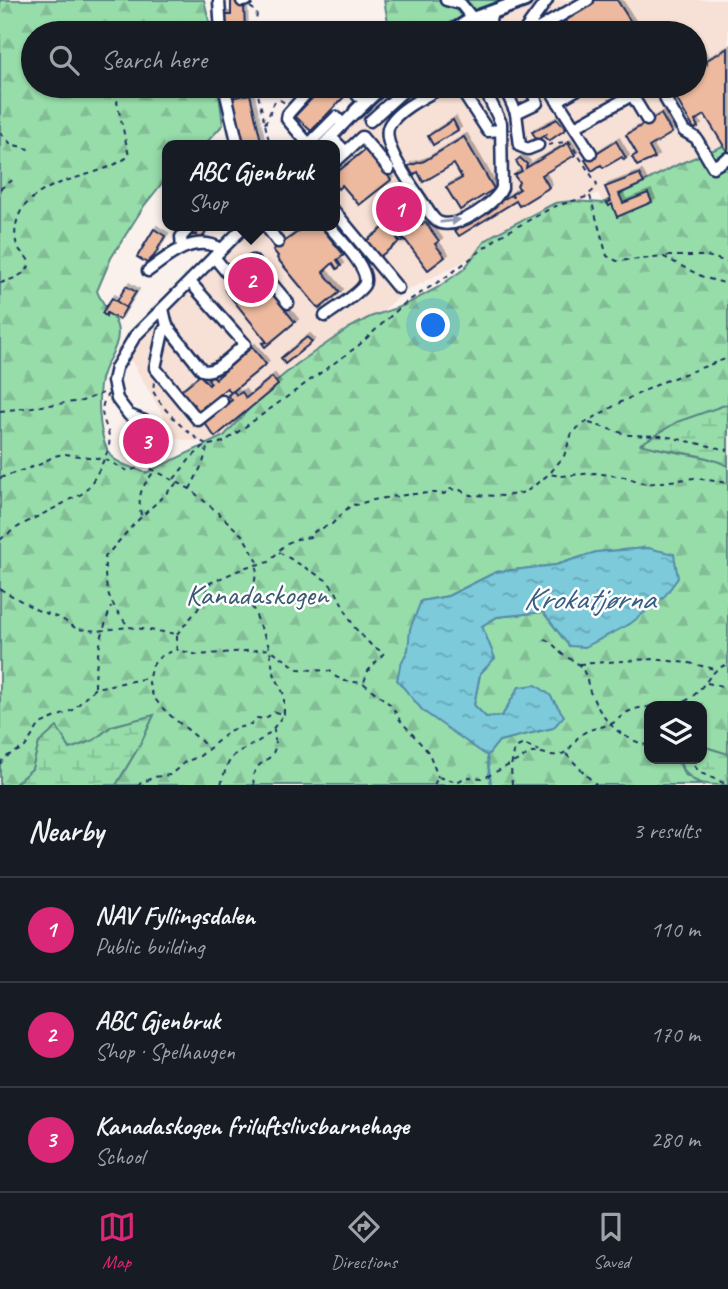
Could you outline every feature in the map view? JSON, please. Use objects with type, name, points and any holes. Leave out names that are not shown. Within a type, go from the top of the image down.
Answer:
[{"type":"main road","points":[[470,21],[525,0]]},
{"type":"main road","points":[[356,111],[367,100]]},
{"type":"street","points":[[219,0],[220,21]]},
{"type":"street","points":[[446,0],[461,4],[473,19]]},
{"type":"street","points":[[533,21],[547,0]]},
{"type":"street","points":[[552,21],[588,0]]},
{"type":"street","points":[[490,21],[491,12]]},
{"type":"street","points":[[230,98],[237,140]]},
{"type":"street","points":[[302,98],[288,114],[288,119],[305,140]]},
{"type":"street","points":[[363,98],[367,100]]},
{"type":"street","points":[[370,121],[396,98]]},
{"type":"street","points":[[424,98],[389,125],[387,138],[393,156],[438,222],[453,223],[494,202],[502,188],[501,130],[489,98]]},
{"type":"street","points":[[467,98],[488,131],[501,130]]},
{"type":"street","points":[[509,98],[516,113],[520,146],[528,149],[538,145]]},
{"type":"street","points":[[516,113],[537,103],[535,98]]},
{"type":"street","points":[[555,98],[590,153]]},
{"type":"street","points":[[557,101],[562,98]]},
{"type":"street","points":[[575,127],[627,98]]},
{"type":"street","points":[[634,98],[647,120]]},
{"type":"street","points":[[666,98],[684,131],[695,138],[713,167],[728,158]]},
{"type":"street","points":[[328,140],[356,111]]},
{"type":"street","points":[[313,140],[336,117],[343,124]]},
{"type":"street","points":[[340,157],[362,137],[388,169]]},
{"type":"street","points":[[340,149],[346,152]]},
{"type":"street","points":[[340,218],[398,288]]},
{"type":"street","points":[[182,248],[181,237],[186,231]]},
{"type":"street","points":[[167,449],[157,426],[130,415],[117,399],[114,389],[117,368],[127,347],[240,231]]},
{"type":"street","points":[[270,231],[278,242]]},
{"type":"street","points":[[325,316],[363,288],[366,279],[363,269],[333,231]]},
{"type":"street","points":[[148,271],[182,248],[204,244],[222,249]]},
{"type":"street","points":[[214,257],[228,274],[253,261],[288,303]]},
{"type":"street","points":[[161,310],[167,326],[202,370],[214,370],[245,344],[190,282]]},
{"type":"street","points":[[167,326],[163,332],[155,368],[198,420],[222,401]]},
{"type":"path","points":[[246,2],[257,12],[257,21]]},
{"type":"path","points":[[0,283],[14,279],[29,266],[29,260],[16,244],[15,232],[24,206],[35,199],[41,190],[62,181],[100,171],[129,156],[117,102],[119,98]]},
{"type":"path","points":[[259,98],[269,140]]},
{"type":"path","points":[[265,125],[277,100],[282,100],[292,109]]},
{"type":"path","points":[[0,133],[11,144],[29,149]]},
{"type":"path","points":[[155,381],[153,391],[159,402],[192,435],[208,445],[224,442],[358,346],[405,303],[449,275],[500,236],[554,206],[589,194],[596,188],[597,184],[569,141],[538,145]]},
{"type":"path","points":[[0,189],[14,179]]},
{"type":"path","points":[[589,194],[607,256],[617,261],[677,254],[708,256],[728,262]]},
{"type":"path","points":[[664,257],[673,259],[705,278],[728,284]]},
{"type":"path","points":[[177,650],[177,634],[198,609],[210,583],[269,562],[291,541],[310,537],[315,531],[332,524],[352,503],[356,505],[406,494],[444,494],[449,489],[470,495],[505,496],[526,492],[549,474],[564,456],[572,433],[621,402],[665,381],[728,358]]},
{"type":"path","points":[[0,411],[82,401],[114,389]]},
{"type":"path","points":[[0,540],[16,527],[82,494],[108,449],[109,432],[103,421],[101,407],[114,389]]},
{"type":"path","points":[[588,423],[629,435],[664,436],[728,450]]},
{"type":"path","points":[[173,480],[190,459],[208,445]]},
{"type":"path","points":[[190,489],[203,463],[208,445]]},
{"type":"path","points":[[0,478],[65,454],[104,459],[128,471],[146,466],[190,489],[243,536],[258,565],[251,604],[270,649],[273,671],[284,695],[284,714],[264,737],[232,756],[220,785]]},
{"type":"path","points":[[142,517],[138,499],[156,469]]},
{"type":"path","points":[[549,474],[561,476],[594,473],[625,477],[646,484],[694,478],[728,484]]},
{"type":"path","points":[[129,627],[112,606],[104,585],[105,557],[178,482]]},
{"type":"path","points":[[279,552],[326,580],[335,590],[354,627],[371,645],[384,653],[368,671],[363,683]]},
{"type":"path","points":[[0,589],[37,610],[62,618],[77,629],[129,627],[177,634]]},
{"type":"path","points":[[95,688],[95,673],[112,606]]},
{"type":"path","points":[[545,639],[578,664],[609,725],[630,740],[644,744]]},
{"type":"path","points":[[207,748],[202,740],[173,720],[150,690],[148,678],[152,665],[161,654],[177,650],[198,655],[270,649],[298,669],[331,671],[345,681],[363,683],[391,705],[400,720],[429,753],[438,777],[434,785]]},
{"type":"path","points":[[578,664],[651,659],[715,669],[728,664]]},
{"type":"path","points":[[512,785],[510,766],[513,751],[518,745],[527,745],[540,752],[556,755],[565,753],[578,736],[588,730],[609,725],[626,713],[651,706],[676,705],[685,701],[699,693],[715,669]]},
{"type":"path","points":[[0,764],[4,758],[25,747],[40,724],[72,710],[95,688],[148,678]]},
{"type":"path","points":[[706,683],[728,687]]},
{"type":"path","points":[[137,785],[154,777],[170,775],[239,726],[251,724],[257,718],[264,719],[275,712],[284,714]]},
{"type":"path","points":[[254,785],[253,774],[258,765],[271,756],[275,748],[274,728]]},
{"type":"path","points":[[438,777],[456,781],[466,777],[484,778],[532,753],[540,752]]},
{"type":"path","points":[[565,753],[596,785]]},
{"type":"path","points":[[692,764],[701,773],[728,785]]},
{"type":"shaded area","points":[[541,0],[728,0],[728,184],[615,231],[598,193],[408,290],[220,444],[177,439],[126,352],[244,231],[340,231],[340,140],[333,140],[378,98],[707,98],[707,21],[480,21],[493,14]]},
{"type":"green space","name":"Kanadaskogen","points":[[0,0],[204,0],[209,21],[21,21],[21,98],[220,98],[223,125],[209,140],[162,140],[162,183],[111,258],[97,291],[115,322],[118,333],[101,381],[99,404],[104,440],[107,450],[115,460],[146,473],[224,436],[269,387],[297,364],[349,328],[370,317],[405,305],[437,288],[464,269],[484,242],[493,235],[555,203],[603,203],[679,164],[728,144],[728,404],[642,443],[707,458],[728,466],[728,754],[707,748],[707,701],[644,701],[644,764],[680,764],[684,774],[702,785],[116,785],[141,743],[153,716],[112,726],[94,740],[70,749],[57,728],[39,743],[32,769],[14,785],[0,785]],"holes":[[[648,548],[569,646],[543,612],[497,617],[482,626],[480,674],[474,705],[486,717],[502,716],[519,687],[553,728],[499,741],[487,756],[400,666],[408,650],[421,601],[448,596],[496,572],[556,565],[597,552]]]},
{"type":"green space","points":[[384,0],[517,0],[463,21],[388,21]]},
{"type":"green space","points":[[728,404],[728,466],[707,458],[641,444],[677,422]]},
{"type":"green space","points":[[154,715],[116,785],[14,785],[32,769],[39,743],[57,727],[70,749],[94,740],[112,726]]},
{"type":"green space","points":[[707,748],[728,754],[728,785],[697,782],[680,764],[707,764]]},
{"type":"water","name":"Krokatjørna","points":[[648,548],[674,554],[678,578],[664,597],[630,624],[585,647],[569,646],[543,612],[497,617],[482,626],[495,658],[480,674],[474,705],[486,717],[502,716],[519,687],[536,685],[550,695],[564,716],[553,728],[499,741],[487,756],[423,711],[397,680],[408,650],[410,629],[421,601],[448,596],[496,572],[556,565],[596,552]]},
{"type":"building","points":[[242,0],[245,21],[225,21],[225,15],[231,15],[231,1]]},
{"type":"building","points":[[594,0],[617,0],[630,21],[565,21],[563,18]]},
{"type":"building","points":[[728,48],[728,153],[705,115],[695,121],[698,127],[694,129],[676,98],[707,98],[707,60]]},
{"type":"building","points":[[231,98],[251,98],[261,140],[241,140]]},
{"type":"building","points":[[312,98],[343,98],[311,131],[295,116]]},
{"type":"building","points":[[661,114],[672,133],[649,147],[655,158],[637,166],[632,157],[637,154],[626,135]]},
{"type":"building","points":[[557,119],[566,129],[549,141],[545,135],[537,140],[532,132]]},
{"type":"building","points":[[453,120],[458,130],[433,145],[428,136]]},
{"type":"building","points":[[464,137],[494,189],[460,210],[446,187],[462,178],[454,164],[423,182],[418,172],[413,175],[408,166],[424,161]]},
{"type":"building","points":[[616,141],[626,158],[624,160],[622,157],[603,168],[601,165],[592,171],[585,160]]},
{"type":"building","points":[[568,143],[575,155],[542,175],[549,187],[547,189],[519,206],[516,201],[459,236],[454,229],[511,195],[513,198],[512,194],[520,189],[514,175],[522,171],[516,161],[520,158],[527,164],[526,168]]},
{"type":"building","points":[[367,148],[391,180],[359,205],[342,185],[340,187],[340,170]]},
{"type":"building","points":[[639,174],[644,183],[619,194],[623,203],[648,193],[652,202],[617,217],[612,204],[609,206],[607,203],[611,201],[605,187]]},
{"type":"building","points":[[392,189],[421,225],[425,222],[439,241],[435,244],[445,257],[428,270],[400,233],[398,234],[404,241],[401,242],[396,236],[399,242],[378,258],[365,242],[397,218],[381,197]]},
{"type":"building","points":[[154,229],[165,236],[147,263],[137,257]]},
{"type":"building","points":[[197,231],[205,231],[198,242],[189,243],[189,235],[197,235]]},
{"type":"building","points":[[299,231],[324,231],[344,255],[337,260],[341,266],[337,269],[333,263],[323,272],[340,292],[319,309],[273,250]]},
{"type":"building","points":[[251,268],[295,322],[265,347],[262,343],[267,342],[225,290]]},
{"type":"building","points":[[126,286],[136,292],[126,308],[116,303]]},
{"type":"building","points":[[112,298],[126,308],[119,320],[102,313]]},
{"type":"building","points":[[307,337],[312,342],[285,364],[281,358]]},
{"type":"building","points":[[252,347],[266,364],[231,393],[227,388],[196,413],[179,392],[200,375],[209,385],[211,383],[208,379],[212,375],[216,379]]},
{"type":"building","points":[[272,377],[278,385],[215,437],[204,422],[232,400],[228,395],[233,391],[237,395],[242,392],[246,398]]},
{"type":"building","points":[[141,425],[156,430],[157,437],[154,435],[150,441],[160,443],[158,446],[161,447],[152,457],[126,443],[133,431],[138,435],[137,431]]},
{"type":"waterway","points":[[487,756],[491,785]]},
{"type":"place","name":"NAV Fyllingsdalen","points":[[399,209]]},
{"type":"place","name":"ABC Gjenbruk","points":[[251,280]]},
{"type":"place","name":"Kanadaskogen friluftslivsbarnehage","points":[[146,441]]}]
